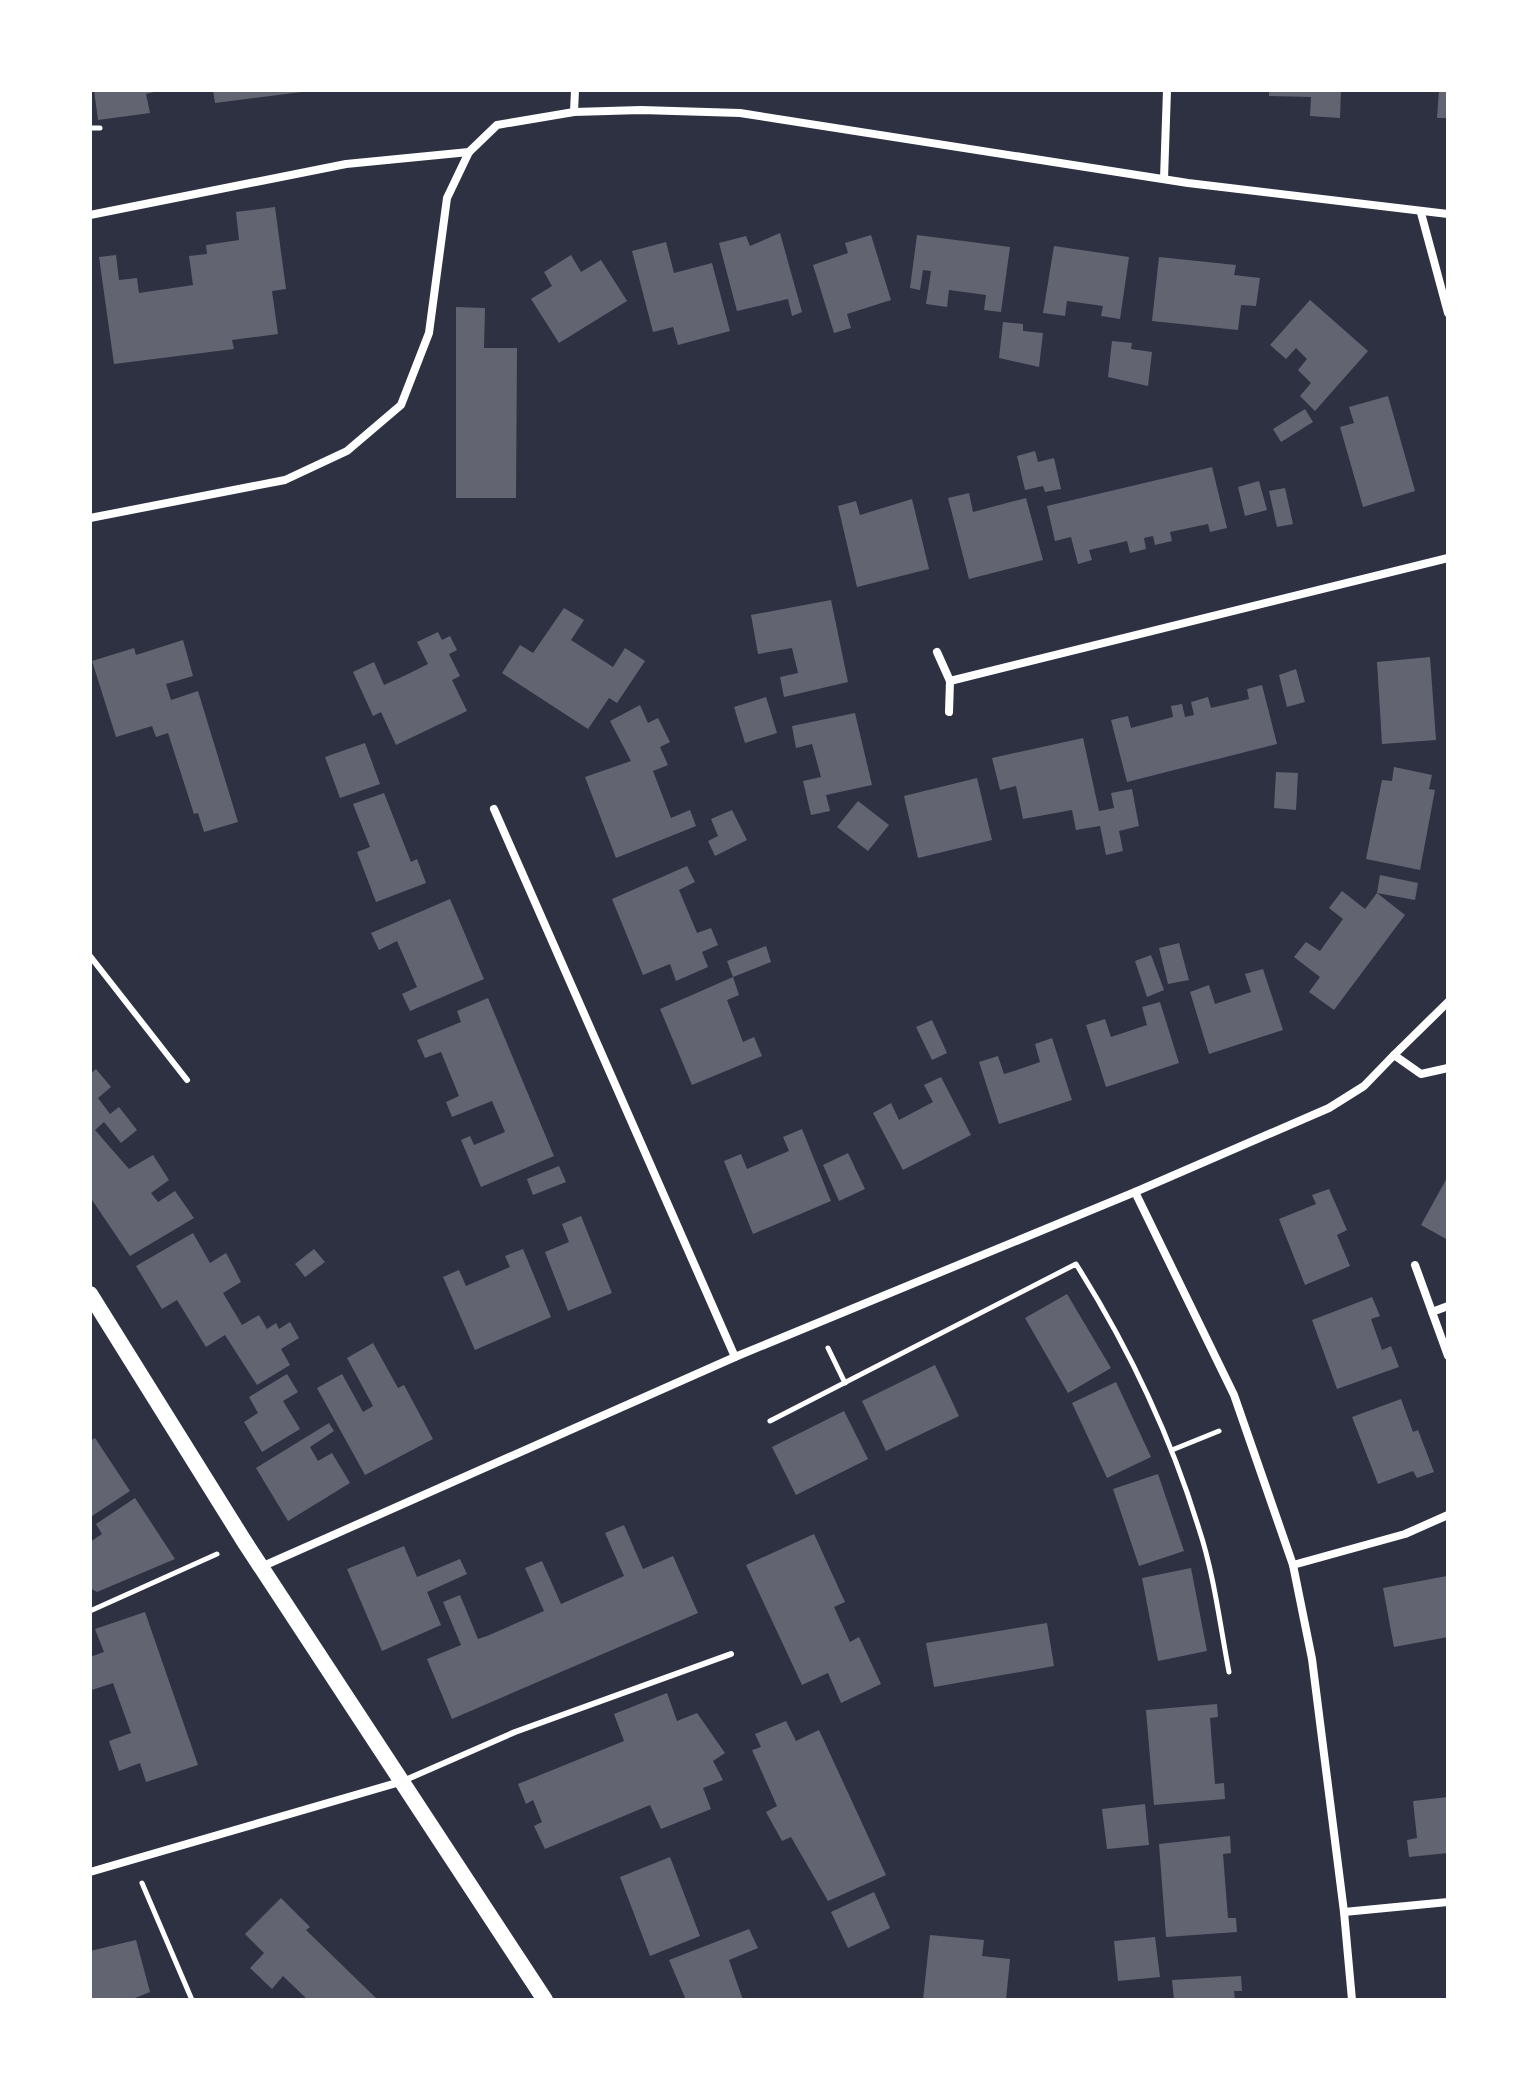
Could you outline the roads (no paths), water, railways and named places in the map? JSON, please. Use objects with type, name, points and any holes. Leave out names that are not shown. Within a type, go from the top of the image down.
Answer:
[{"type":"main road","points":[[90,1294],[244,1541],[545,2000]]},
{"type":"street","points":[[574,112],[575,90]]},
{"type":"street","points":[[1164,179],[1167,90]]},
{"type":"street","points":[[90,518],[285,480],[347,451],[401,405],[429,333],[447,198],[469,152],[497,125],[574,112],[641,110],[740,113],[1164,179],[1448,214]]},
{"type":"street","points":[[90,215],[346,164],[469,152]]},
{"type":"street","points":[[1421,213],[1448,313]]},
{"type":"street","points":[[950,681],[1448,558]]},
{"type":"street","points":[[937,652],[950,681],[949,712]]},
{"type":"street","points":[[494,809],[735,1357]]},
{"type":"street","points":[[261,1567],[735,1357],[1135,1192],[1329,1108],[1364,1086],[1448,1002]]},
{"type":"street","points":[[1394,1055],[1421,1074],[1448,1068]]},
{"type":"street","points":[[1135,1192],[1234,1395],[1293,1565],[1312,1659],[1352,2000]]},
{"type":"street","points":[[1415,1265],[1448,1356]]},
{"type":"street","points":[[1432,1312],[1448,1306]]},
{"type":"street","points":[[1293,1565],[1405,1534],[1448,1515]]},
{"type":"street","points":[[90,1872],[400,1782]]},
{"type":"street","points":[[1344,1912],[1448,1902]]},
{"type":"lane","points":[[90,956],[187,1080]]},
{"type":"lane","points":[[400,1782],[515,1732],[731,1654]]}]
